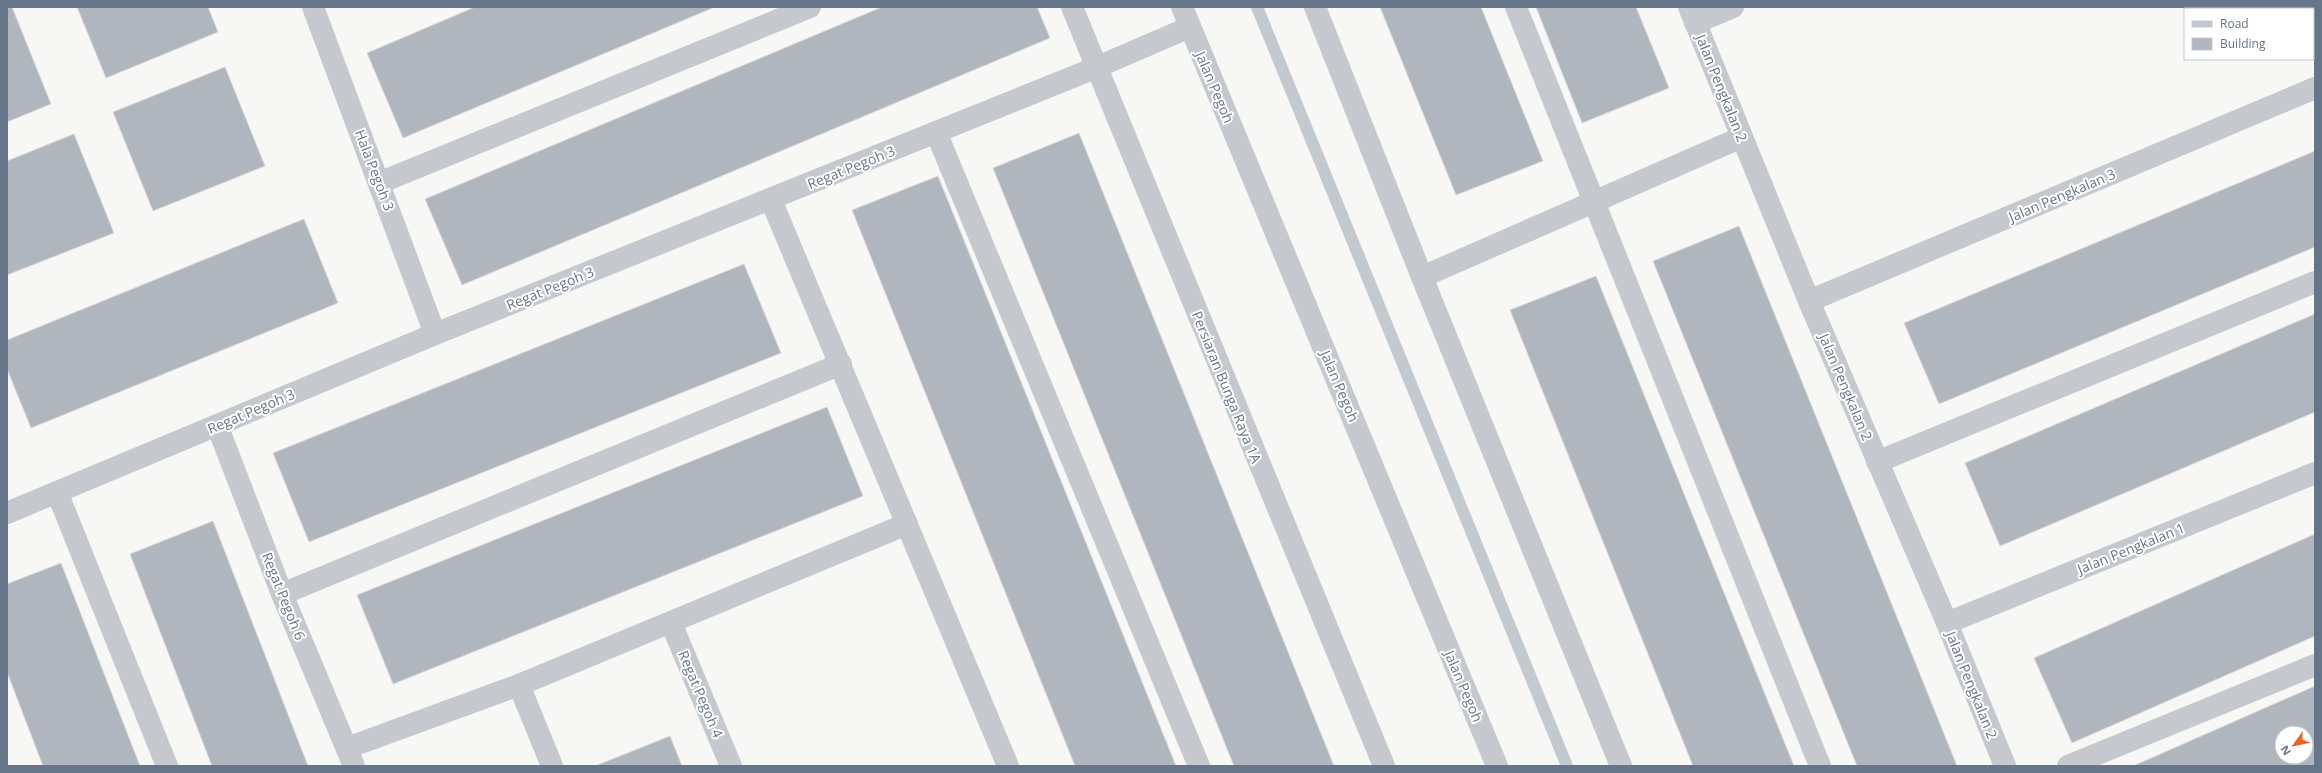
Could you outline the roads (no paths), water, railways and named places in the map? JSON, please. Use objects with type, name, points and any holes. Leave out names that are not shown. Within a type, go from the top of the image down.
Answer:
[{"type":"street","name":"Hala Pegoh 3","points":[[313,7],[380,183],[435,334]]},
{"type":"street","points":[[380,183],[810,7]]},
{"type":"street","name":"Persiaran Bunga Raya 1A","points":[[1072,7],[1095,68],[1384,766]]},
{"type":"street","points":[[1315,7],[1422,277],[1622,766]]},
{"type":"street","points":[[1516,7],[1820,766]]},
{"type":"street","points":[[1692,15],[1733,7]]},
{"type":"street","name":"Jalan Pengkalan 2","points":[[1692,15],[1809,301],[1947,623],[2005,766]]},
{"type":"street","name":"Regat Pegoh 3","points":[[7,513],[435,334],[771,200],[1095,68],[1186,17]]},
{"type":"street","name":"Jalan Pegoh","points":[[1186,17],[1498,766]]},
{"type":"street","name":"Jalan Pengkalan 3","points":[[1809,301],[2315,88]]},
{"type":"street","points":[[936,132],[1199,766]]},
{"type":"street","points":[[1422,277],[1742,137]]},
{"type":"street","points":[[771,200],[841,364],[1008,766]]},
{"type":"street","points":[[1877,462],[2315,282]]},
{"type":"street","points":[[282,594],[841,364]]},
{"type":"street","name":"Regat Pegoh 6","points":[[217,425],[282,594],[350,757]]},
{"type":"street","name":"Jalan Pengkalan 1","points":[[1947,623],[2315,474]]},
{"type":"street","points":[[57,492],[167,766]]},
{"type":"street","points":[[350,757],[519,685],[907,524]]},
{"type":"street","name":"Regat Pegoh 4","points":[[671,623],[731,766]]},
{"type":"street","points":[[2068,766],[2315,665]]},
{"type":"street","points":[[519,685],[552,766]]},
{"type":"waterway","points":[[1257,7],[1567,766]]}]
